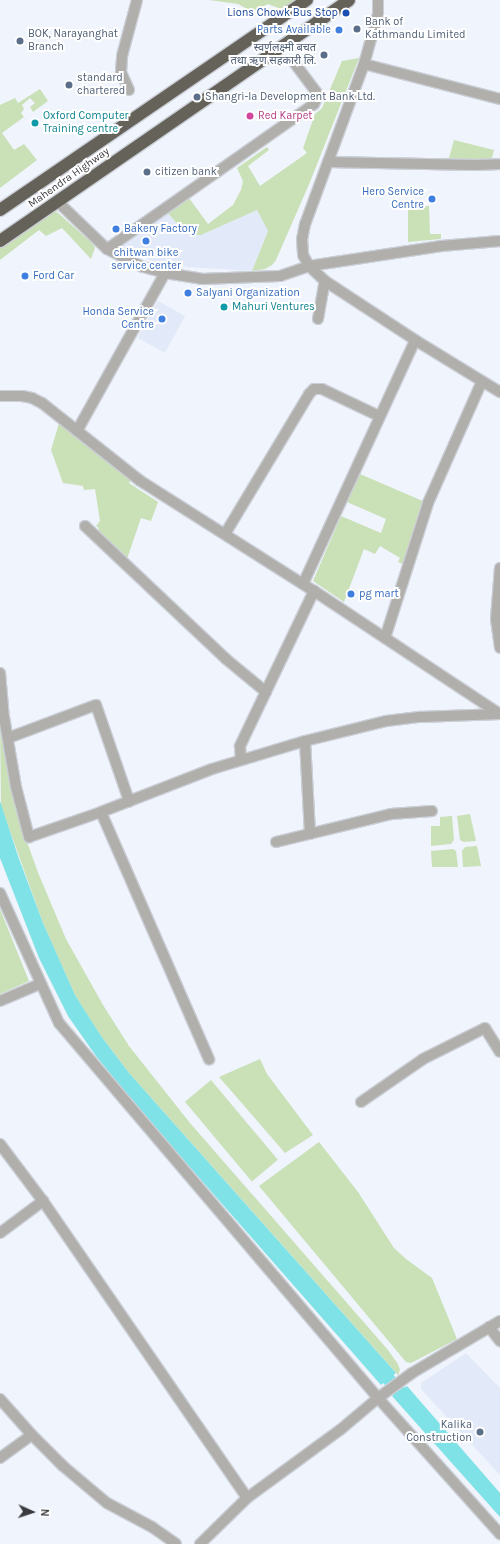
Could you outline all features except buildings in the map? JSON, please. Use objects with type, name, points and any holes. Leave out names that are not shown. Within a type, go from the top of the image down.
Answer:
[{"type":"highway","name":"Mahendra Highway","points":[[0,210],[307,0]]},
{"type":"highway","name":"Mahendra Highway","points":[[0,241],[349,0]]},
{"type":"street","points":[[129,90],[121,72],[122,56],[136,0]]},
{"type":"street","points":[[378,0],[378,14],[364,64],[305,224],[302,240],[303,255],[309,266],[325,281],[415,340],[500,392]]},
{"type":"street","points":[[107,248],[314,104],[317,98],[316,92],[293,60]]},
{"type":"street","points":[[364,64],[500,99]]},
{"type":"street","points":[[328,162],[475,165],[500,164]]},
{"type":"street","points":[[58,202],[107,248],[144,267],[165,273],[202,279],[231,280],[280,276],[309,266],[441,246],[500,241]]},
{"type":"street","points":[[77,431],[165,273]]},
{"type":"street","points":[[318,319],[325,281]]},
{"type":"street","points":[[302,584],[415,340]]},
{"type":"street","points":[[386,638],[428,504],[482,381]]},
{"type":"street","points":[[225,534],[309,394],[314,389],[322,389],[379,416]]},
{"type":"street","points":[[0,396],[22,396],[32,398],[139,480],[314,591],[500,714]]},
{"type":"street","points":[[85,526],[226,659],[266,692]]},
{"type":"street","points":[[500,568],[496,619],[500,648]]},
{"type":"street","points":[[241,760],[240,746],[314,591]]},
{"type":"street","points":[[0,673],[16,787],[29,836],[101,812],[241,760],[305,741],[386,721],[420,717],[500,714]]},
{"type":"street","points":[[8,738],[96,705],[129,801]]},
{"type":"street","points":[[305,741],[310,834]]},
{"type":"street","points":[[276,842],[391,814],[432,811]]},
{"type":"street","points":[[101,812],[209,1059]]},
{"type":"street","points":[[0,893],[59,1023],[500,1534]]},
{"type":"street","points":[[0,1000],[40,984]]},
{"type":"street","points":[[361,1102],[424,1060],[485,1028],[500,1052]]},
{"type":"street","points":[[0,1144],[43,1201],[247,1498]]},
{"type":"street","points":[[0,1233],[43,1201]]},
{"type":"street","points":[[200,1544],[247,1498],[340,1430],[380,1396],[412,1373],[500,1321]]},
{"type":"street","points":[[489,1328],[500,1341]]},
{"type":"street","points":[[0,1399],[32,1435],[63,1466],[107,1503],[152,1527],[176,1544]]},
{"type":"street","points":[[0,1458],[32,1435]]},
{"type":"shaded area","points":[[257,210],[268,230],[252,271],[188,267],[154,262],[120,246],[160,214],[167,212],[186,234],[201,235]]},
{"type":"shaded area","points":[[158,301],[185,316],[165,353],[138,338]]},
{"type":"shaded area","name":"Kalika Construction","points":[[466,1353],[500,1388],[500,1475],[421,1389],[421,1383]]},
{"type":"green space","points":[[209,0],[295,0],[281,9],[268,4],[253,12],[238,4]]},
{"type":"green space","points":[[359,58],[310,182],[276,260],[272,265],[265,269],[252,271],[268,231],[257,210],[201,235],[186,234],[167,212],[189,198],[208,224],[233,205],[241,190],[243,181],[237,168],[267,147],[269,150],[248,166],[260,186],[307,153],[303,148],[315,114],[322,108],[342,61]]},
{"type":"green space","points":[[40,89],[48,101],[33,112],[30,107],[35,103],[30,98],[22,105],[24,109],[21,113],[24,117],[2,133],[14,150],[24,144],[37,160],[0,188],[0,105],[15,98],[18,103]]},
{"type":"green space","points":[[454,140],[494,150],[492,158],[472,160],[449,158]]},
{"type":"green space","points":[[429,206],[430,234],[441,234],[441,239],[408,242],[408,207]]},
{"type":"green space","points":[[47,207],[57,212],[93,244],[95,248],[91,259],[62,228],[46,236],[39,230],[0,260],[0,239]]},
{"type":"green space","points":[[59,423],[132,479],[129,483],[158,502],[151,521],[141,518],[127,559],[97,532],[99,528],[96,526],[100,521],[95,489],[84,490],[83,486],[63,483],[51,450]]},
{"type":"green space","points":[[360,474],[425,502],[405,564],[398,562],[400,558],[380,546],[375,554],[364,549],[344,602],[313,581],[341,516],[381,533],[386,519],[347,502]]},
{"type":"green space","points":[[0,717],[2,738],[24,834],[39,875],[66,939],[103,1005],[129,1046],[190,1123],[388,1350],[398,1364],[400,1370],[398,1375],[129,1073],[101,1036],[75,995],[43,923],[1,806]]},
{"type":"green space","points":[[470,814],[476,841],[464,842],[460,840],[457,816]]},
{"type":"green space","points":[[452,816],[454,840],[451,844],[431,846],[431,826],[440,826],[440,817]]},
{"type":"green space","points":[[477,846],[481,866],[463,867],[462,851],[465,847]]},
{"type":"green space","points":[[453,849],[456,851],[458,867],[432,867],[431,851]]},
{"type":"green space","points":[[0,909],[29,981],[0,994]]},
{"type":"green space","points":[[260,1059],[267,1074],[313,1135],[285,1153],[219,1077]]},
{"type":"green space","points":[[211,1080],[278,1160],[252,1182],[185,1102]]},
{"type":"green space","points":[[319,1142],[358,1192],[394,1248],[432,1278],[457,1339],[411,1363],[406,1362],[259,1186]]},
{"type":"water","points":[[0,801],[18,856],[43,923],[75,995],[101,1036],[129,1073],[396,1373],[381,1385],[137,1107],[96,1056],[68,1016],[39,958],[0,858]]},
{"type":"water","points":[[407,1386],[500,1493],[500,1517],[392,1396]]},
{"type":"waterway","points":[[377,1366],[410,1404]]},
{"type":"place","name":"Lions Chowk Bus Stop","points":[[346,13]]},
{"type":"place","name":"Bank of Kathmandu Limited","points":[[357,29]]},
{"type":"place","name":"Parts Available","points":[[339,30]]},
{"type":"place","name":"BOK, Narayanghat Branch","points":[[20,41]]},
{"type":"place","name":"स्वर्णलक्ष्मी बचत तथा ऋण सहकारी लि.","points":[[324,55]]},
{"type":"place","name":"standard chartered","points":[[69,85]]},
{"type":"place","name":"Shangri-la Development Bank Ltd.","points":[[197,97]]},
{"type":"place","name":"Red Karpet","points":[[250,116]]},
{"type":"place","name":"Oxford Computer Training centre","points":[[35,123]]},
{"type":"place","name":"citizen bank","points":[[147,172]]},
{"type":"place","name":"Hero Service Centre","points":[[432,199]]},
{"type":"place","name":"Bakery Factory","points":[[116,229]]},
{"type":"place","name":"chitwan bike service center","points":[[146,241]]},
{"type":"place","name":"Ford Car","points":[[25,276]]},
{"type":"place","name":"Salyani Organization","points":[[188,293]]},
{"type":"place","name":"Mahuri Ventures","points":[[224,307]]},
{"type":"place","name":"Honda Service Centre","points":[[162,319]]},
{"type":"place","name":"pg mart","points":[[351,594]]},
{"type":"place","name":"Kalika Construction","points":[[480,1432]]}]
